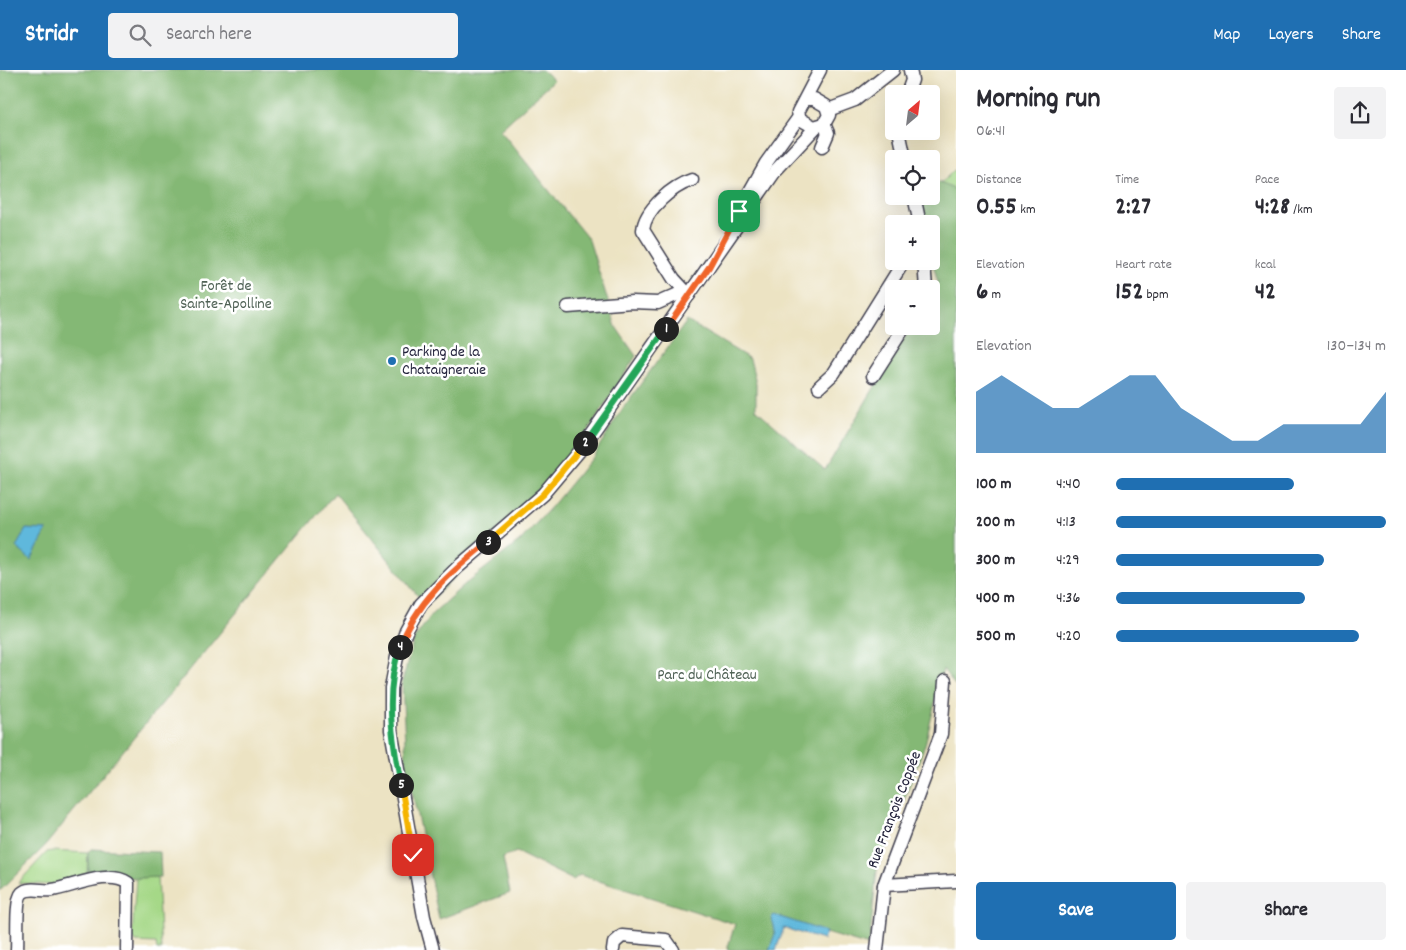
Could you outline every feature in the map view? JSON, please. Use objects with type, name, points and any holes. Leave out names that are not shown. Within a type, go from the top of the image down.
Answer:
[{"type":"street","points":[[806,99],[810,98],[824,106],[855,100],[893,70]]},
{"type":"street","points":[[910,70],[912,80],[910,85]]},
{"type":"street","points":[[433,950],[424,917],[391,730],[390,688],[397,657],[406,631],[421,604],[452,573],[543,494],[564,469],[581,448],[687,293],[709,267],[776,170],[828,119],[817,76]]},
{"type":"street","points":[[709,267],[766,163],[799,117],[799,108],[806,99],[817,76]]},
{"type":"street","points":[[799,117],[820,126],[828,133],[822,147]]},
{"type":"street","points":[[687,293],[674,279],[643,230],[648,215],[679,184],[692,180]]},
{"type":"street","points":[[819,387],[834,373],[898,270]]},
{"type":"street","points":[[568,307],[658,302],[687,293]]},
{"type":"street","points":[[873,376],[899,335]]},
{"type":"street","name":"Rue François Coppée","points":[[877,950],[884,885],[941,734],[945,681]]},
{"type":"street","points":[[18,950],[19,900],[23,892],[27,890],[52,891],[92,878],[120,880],[128,883],[127,950]]},
{"type":"street","points":[[884,885],[956,881]]},
{"type":"street","points":[[613,950],[614,942],[622,936],[666,940],[673,950]]},
{"type":"green space","name":"Forêt de Sainte-Apolline","points":[[0,70],[542,70],[554,80],[500,130],[589,240],[616,327],[636,356],[569,461],[426,606],[335,493],[45,846],[0,891]]},
{"type":"green space","points":[[956,168],[956,190],[940,184]]},
{"type":"green space","name":"Parc du Château","points":[[940,183],[956,190],[956,687],[943,669],[925,745],[877,870],[869,946],[785,921],[771,950],[727,950],[735,924],[580,875],[573,880],[516,852],[503,858],[510,893],[439,919],[406,763],[402,682],[414,639],[433,613],[464,585],[520,541],[553,505],[593,456],[623,408],[687,321],[750,359],[756,383],[756,409],[825,470],[906,335],[940,335],[940,280],[937,280],[935,270],[940,270],[940,215],[921,215],[918,205],[940,205]]},
{"type":"green space","points":[[91,849],[160,852],[161,877],[136,878],[88,875],[88,853]]},
{"type":"green space","points":[[47,852],[88,853],[87,873],[52,885],[18,883]]},
{"type":"green space","points":[[157,877],[161,950],[157,950],[156,943],[136,942],[132,937],[136,878]]},
{"type":"water","points":[[26,529],[47,530],[31,560],[16,547]]},
{"type":"water","points":[[774,915],[826,932],[823,940],[784,928],[776,950],[769,950],[775,934],[771,918]]},
{"type":"place","name":"Parking de la Chataigneraie","points":[[392,361]]},
{"type":"route","points":[[413,855],[391,730],[390,709],[390,688],[397,657],[406,631],[421,604],[458,567],[543,494],[581,448],[709,267],[739,211]]}]
